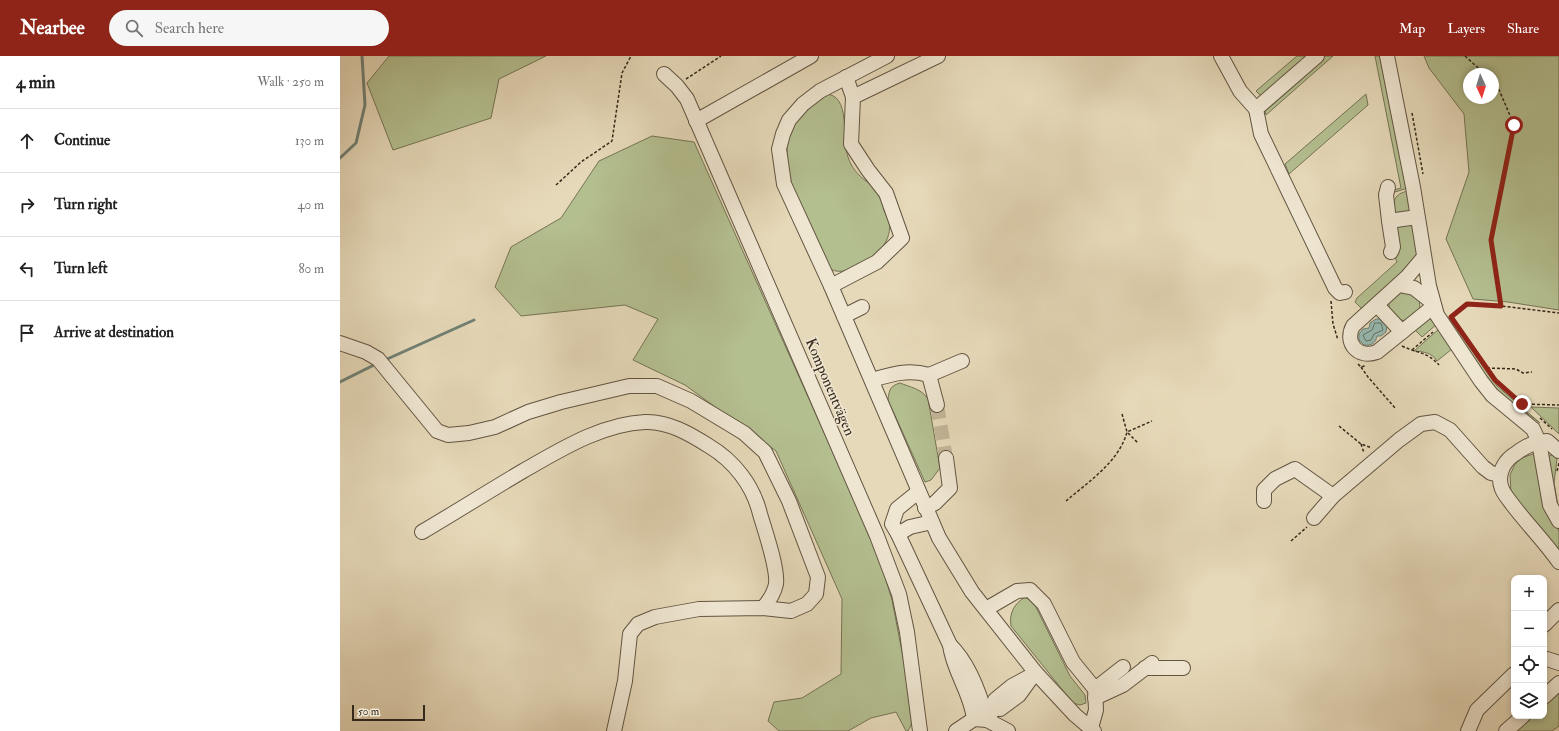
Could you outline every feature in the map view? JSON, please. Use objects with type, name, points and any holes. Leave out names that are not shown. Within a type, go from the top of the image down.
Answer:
[{"type":"street","points":[[696,121],[811,56]]},
{"type":"street","points":[[887,56],[820,91],[802,104],[789,120],[783,134],[780,149],[784,184],[872,380],[938,538],[986,609],[1036,673],[1075,715],[1092,730]]},
{"type":"street","points":[[853,97],[938,56]]},
{"type":"street","points":[[1221,56],[1240,91],[1256,109],[1261,134],[1286,189],[1335,288],[1340,293],[1345,292]]},
{"type":"street","points":[[1256,109],[1317,56]]},
{"type":"street","points":[[1387,56],[1413,188],[1433,305]]},
{"type":"street","name":"Komponentvägen","points":[[664,74],[677,86],[687,99],[877,536],[899,594],[907,632],[920,731]]},
{"type":"street","points":[[831,286],[877,262],[902,238],[886,192],[868,170],[851,144],[853,97],[846,77]]},
{"type":"street","points":[[1388,187],[1386,195],[1393,247],[1391,252]]},
{"type":"street","points":[[1389,221],[1417,217]]},
{"type":"street","points":[[1424,257],[1399,285],[1353,326],[1350,331],[1352,346],[1357,352],[1371,355],[1377,352],[1402,339],[1433,305]]},
{"type":"street","points":[[1399,285],[1414,288],[1450,321],[1481,381],[1492,395],[1533,429],[1539,442],[1550,505],[1559,521]]},
{"type":"street","points":[[1377,305],[1402,339]]},
{"type":"street","points":[[844,316],[862,307]]},
{"type":"street","points":[[340,343],[366,352],[378,359],[437,431],[448,435],[469,434],[496,427],[528,412],[561,402],[629,386],[657,386],[691,401],[744,433],[765,452],[777,472],[818,577],[816,594],[807,604],[792,611],[763,608],[699,609],[655,617],[638,624],[630,634],[625,681],[614,731]]},
{"type":"street","points":[[872,380],[896,373],[916,371],[928,375],[962,361]]},
{"type":"street","points":[[928,375],[937,406]]},
{"type":"street","points":[[422,532],[555,453],[589,436],[622,424],[646,422],[666,424],[690,434],[731,461],[756,497],[775,570],[776,584],[771,599],[763,608]]},
{"type":"street","points":[[1314,518],[1333,496],[1399,440],[1421,424],[1435,422],[1450,430],[1468,453],[1483,467],[1491,473],[1500,475]]},
{"type":"street","points":[[1559,451],[1547,442],[1530,444],[1509,458],[1500,475],[1502,490],[1527,524],[1552,551],[1559,562]]},
{"type":"street","points":[[926,508],[935,503],[950,488],[946,458]]},
{"type":"street","points":[[1264,501],[1264,490],[1275,480],[1295,469],[1333,496]]},
{"type":"street","points":[[918,492],[897,509],[892,524],[950,644],[960,654],[982,703],[985,715],[1008,731]]},
{"type":"street","points":[[898,534],[910,527],[932,522]]},
{"type":"street","points":[[986,609],[1017,591],[1030,590],[1044,604],[1073,662],[1095,694],[1096,710],[1092,730]]},
{"type":"street","points":[[1547,622],[1559,610]]},
{"type":"street","points":[[1547,659],[1559,663]]},
{"type":"street","points":[[1095,694],[1124,685],[1149,665],[1183,668]]},
{"type":"street","points":[[1095,694],[1123,667]]},
{"type":"street","points":[[956,731],[1000,708],[1019,695],[1036,673]]},
{"type":"street","points":[[1468,731],[1477,710],[1511,677]]},
{"type":"street","points":[[1547,694],[1559,683]]},
{"type":"street","points":[[1506,731],[1520,719]]},
{"type":"path","points":[[556,185],[581,162],[612,141],[622,74],[631,56]]},
{"type":"path","points":[[677,86],[721,56]]},
{"type":"path","points":[[1465,56],[1478,68]]},
{"type":"path","points":[[1499,90],[1514,125],[1491,240],[1501,306]]},
{"type":"path","points":[[1411,351],[1450,321],[1467,304],[1501,306],[1559,313]]},
{"type":"path","points":[[1402,339],[1411,351],[1431,356],[1439,366]]},
{"type":"path","points":[[1483,363],[1491,374]]},
{"type":"path","points":[[1362,366],[1368,377],[1396,409]]},
{"type":"path","points":[[1487,368],[1516,369],[1524,373],[1532,372]]},
{"type":"path","points":[[1495,380],[1516,399]]},
{"type":"path","points":[[1528,408],[1522,404],[1559,405]]},
{"type":"path","points":[[1066,501],[1106,467],[1125,442],[1127,432],[1122,414]]},
{"type":"path","points":[[1539,418],[1554,432]]},
{"type":"path","points":[[1127,432],[1152,421]]},
{"type":"path","points":[[1338,426],[1361,444]]},
{"type":"path","points":[[1127,432],[1138,443]]},
{"type":"path","points":[[1292,541],[1310,525],[1314,518]]},
{"type":"green space","points":[[389,56],[546,56],[499,79],[491,118],[393,150],[367,83]]},
{"type":"green space","points":[[1297,56],[1308,56],[1261,96],[1256,91]]},
{"type":"green space","points":[[1323,56],[1333,56],[1266,115],[1264,107]]},
{"type":"green space","points":[[1375,56],[1381,56],[1408,188],[1395,192],[1394,190],[1401,188]]},
{"type":"green space","points":[[1424,56],[1559,56],[1559,310],[1508,302],[1473,299],[1446,239],[1469,172],[1464,114],[1429,68]]},
{"type":"green space","points":[[824,94],[833,96],[839,101],[844,118],[846,149],[849,161],[858,173],[880,193],[890,228],[886,241],[873,257],[850,269],[842,271],[834,271],[830,269],[790,180],[787,162],[787,142],[798,117]]},
{"type":"green space","points":[[1366,94],[1368,105],[1289,174],[1285,164]]},
{"type":"green space","points":[[652,136],[694,142],[877,551],[892,600],[914,719],[908,731],[906,731],[896,712],[871,718],[848,731],[779,731],[768,721],[774,702],[802,698],[841,674],[842,599],[776,451],[685,385],[633,360],[658,319],[625,305],[521,316],[495,287],[511,247],[561,218],[599,161]]},
{"type":"green space","points":[[1408,191],[1410,209],[1408,212],[1394,214],[1395,198],[1403,192]]},
{"type":"green space","points":[[1412,224],[1418,244],[1417,260],[1365,308],[1361,308],[1355,302],[1357,298],[1397,262],[1394,254],[1394,244],[1398,225]]},
{"type":"green space","points":[[1402,289],[1419,298],[1420,309],[1406,321],[1397,319],[1389,308],[1389,303]]},
{"type":"green space","points":[[1429,318],[1437,324],[1422,337],[1415,330]]},
{"type":"green space","points":[[1450,321],[1453,323],[1497,386],[1540,423],[1495,389],[1449,323]]},
{"type":"green space","points":[[1440,328],[1452,349],[1437,361],[1430,354],[1414,351]]},
{"type":"green space","points":[[900,383],[919,391],[928,399],[940,468],[931,480],[925,482],[888,400],[891,389]]},
{"type":"green space","points":[[1531,407],[1559,408],[1559,434]]},
{"type":"green space","points":[[1535,453],[1549,513],[1559,531],[1559,551],[1511,493],[1510,475],[1515,464],[1522,458]]},
{"type":"green space","points":[[1550,455],[1553,455],[1557,459],[1554,483],[1559,512],[1554,498],[1548,460]]},
{"type":"green space","points":[[1025,597],[1034,603],[1070,676],[1085,695],[1086,703],[1080,705],[1073,703],[1011,626],[1013,609]]},
{"type":"green space","points":[[1559,693],[1559,726],[1552,731],[1515,731],[1529,719],[1547,719],[1547,703]]},
{"type":"water","points":[[1376,319],[1383,319],[1387,325],[1386,332],[1381,336],[1377,336],[1373,344],[1364,345],[1359,340],[1359,334],[1363,329],[1369,328],[1370,323]]},
{"type":"waterway","points":[[340,158],[356,143],[365,105],[362,56]]},
{"type":"waterway","points":[[385,360],[474,320]]},
{"type":"waterway","points":[[340,382],[376,364]]},
{"type":"tunnel","points":[[937,405],[946,458]]},
{"type":"route","points":[[1514,125],[1491,240],[1501,306],[1467,304],[1451,317],[1495,380],[1522,404]]}]
